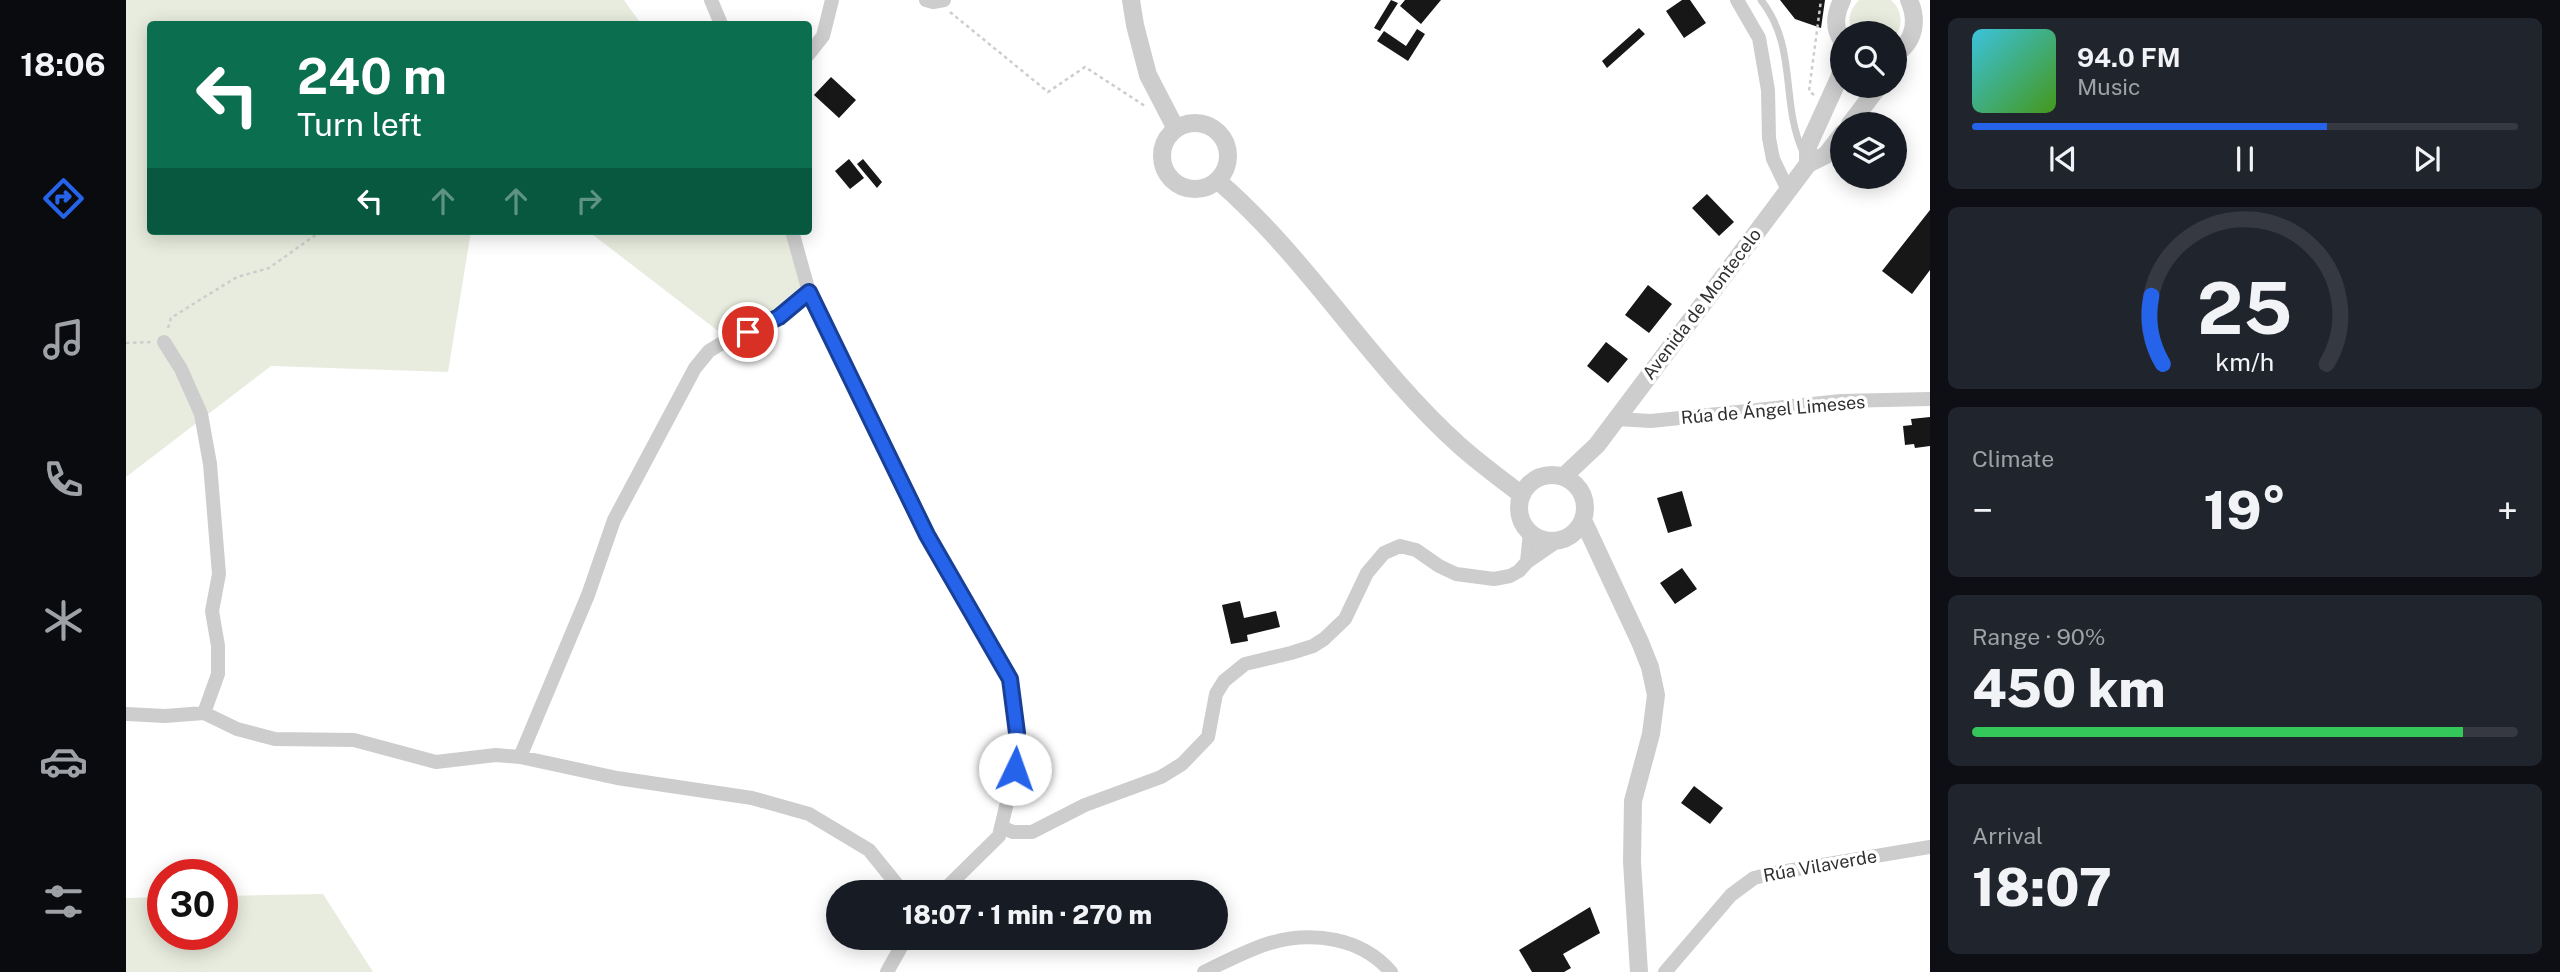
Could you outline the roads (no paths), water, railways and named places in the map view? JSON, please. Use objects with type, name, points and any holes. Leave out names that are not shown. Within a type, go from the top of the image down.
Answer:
[{"type":"street","points":[[711,0],[720,21]]},
{"type":"street","points":[[812,50],[823,36],[832,0]]},
{"type":"street","points":[[926,0],[943,1]]},
{"type":"street","points":[[1131,0],[1147,75],[1176,129]]},
{"type":"street","points":[[1737,0],[1759,38],[1768,90],[1769,138],[1773,159],[1788,190]]},
{"type":"street","points":[[1836,21],[1842,0]]},
{"type":"street","points":[[1907,42],[1913,33],[1913,3]]},
{"type":"street","name":"Avenida de Montecelo","points":[[1808,164],[1808,146],[1830,97]]},
{"type":"street","points":[[1859,112],[1870,98]]},
{"type":"street","points":[[1197,123],[1217,131],[1228,150],[1228,161],[1217,180],[1198,188],[1177,183],[1170,176],[1164,167],[1164,146],[1176,129],[1185,124],[1197,123]]},
{"type":"street","name":"Avenida de Montecelo","points":[[1563,477],[1597,445],[1808,164],[1826,155],[1830,150]]},
{"type":"street","points":[[1217,180],[1252,210],[1408,392],[1459,445],[1522,495]]},
{"type":"street","points":[[793,235],[809,292],[927,535],[1010,679],[1017,733],[1015,769],[999,836],[954,880]]},
{"type":"street","points":[[520,757],[588,595],[614,520],[695,368],[709,351],[779,317],[809,292]]},
{"type":"street","points":[[164,342],[181,369],[201,414],[210,464],[219,573],[212,611],[218,646],[218,674],[204,713]]},
{"type":"street","name":"Rúa de Ángel Limeses","points":[[1616,419],[1651,421],[1841,401],[1930,399]]},
{"type":"street","name":"Avenida de Montecelo","points":[[1581,492],[1597,445]]},
{"type":"street","points":[[1001,827],[1013,832],[1032,831],[1085,805],[1161,777],[1182,764],[1208,737],[1216,694],[1224,681],[1245,664],[1291,653],[1313,646],[1324,639],[1345,619],[1367,573],[1384,553],[1400,546],[1416,550],[1456,574],[1494,579],[1510,576],[1572,531],[1585,511],[1581,492],[1576,485],[1555,475],[1539,478],[1526,488],[1522,495],[1520,515],[1530,532],[1548,540],[1572,531]]},
{"type":"street","points":[[1572,531],[1597,549],[1640,642],[1650,667],[1656,695],[1651,734],[1633,801],[1632,862],[1639,972]]},
{"type":"street","points":[[1527,562],[1530,532]]},
{"type":"street","points":[[126,714],[165,716],[204,713],[237,729],[275,739],[354,740],[436,761],[496,755],[520,757],[617,778],[752,798],[809,814],[869,850],[893,880]]},
{"type":"street","name":"Rúa Vilaverde","points":[[1665,972],[1731,895],[1754,878],[1930,847]]},
{"type":"street","points":[[1204,972],[1269,944],[1296,938],[1328,938],[1359,946],[1381,960],[1391,972]]},
{"type":"street","points":[[887,972],[899,950]]},
{"type":"lane","points":[[1761,0],[1782,36],[1793,126],[1808,164]]}]
